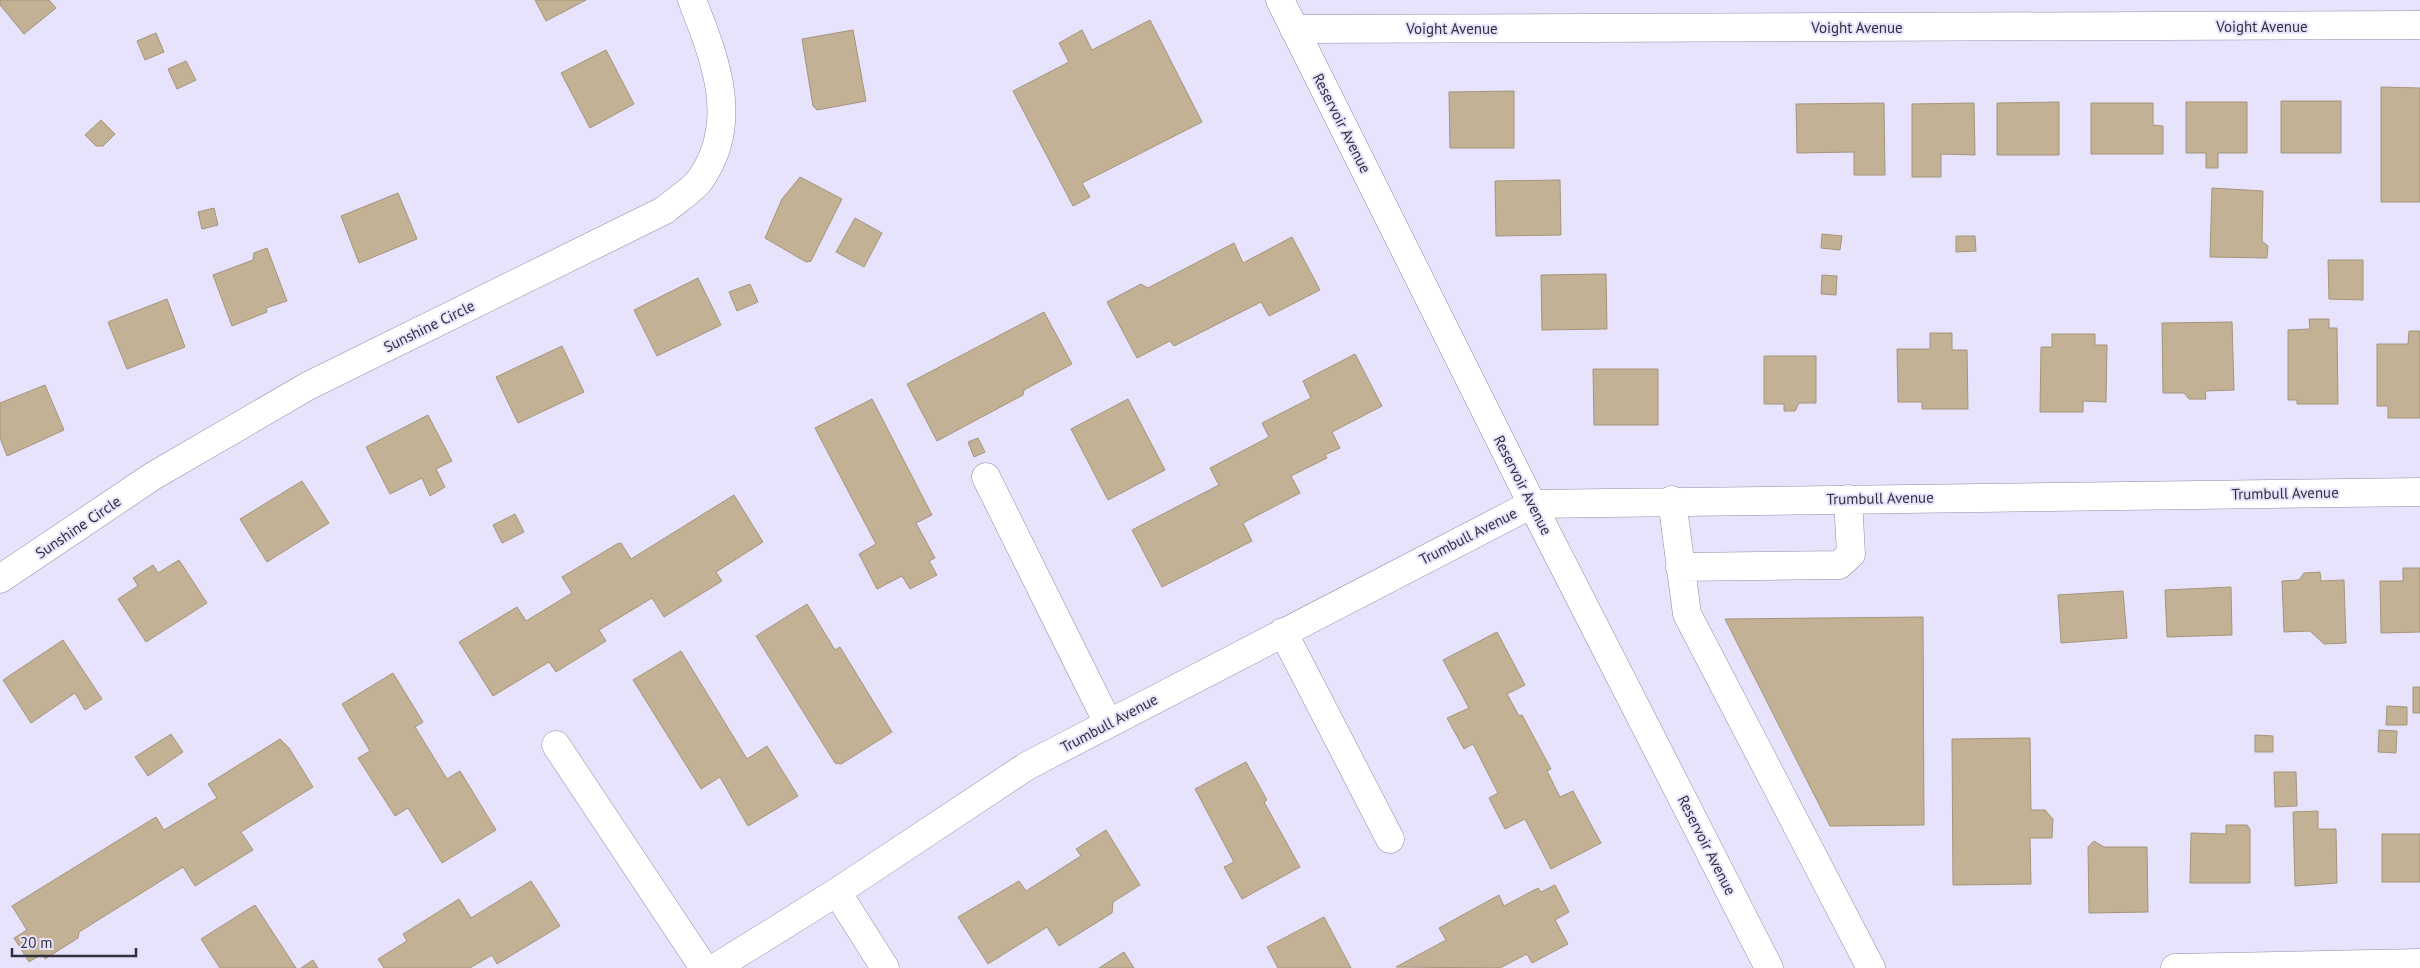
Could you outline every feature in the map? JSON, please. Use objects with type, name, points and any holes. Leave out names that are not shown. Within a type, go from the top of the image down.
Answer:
[{"type":"street","name":"Sunshine Circle","points":[[0,579],[154,476],[308,386],[665,210],[700,181],[722,128],[721,92],[716,65],[692,0]]},
{"type":"street","name":"Reservoir Avenue","points":[[1280,0],[1532,504],[1769,968]]},
{"type":"street","name":"Voight Avenue","points":[[1294,28],[2420,25]]},
{"type":"street","points":[[986,477],[1108,723]]},
{"type":"street","name":"Trumbull Avenue","points":[[715,968],[837,892],[1027,766],[1282,632],[1532,504],[1672,500],[2420,492]]},
{"type":"street","points":[[1680,567],[1839,565],[1851,554],[1848,499]]},
{"type":"street","points":[[1672,500],[1688,614],[1872,968]]},
{"type":"street","points":[[1282,632],[1390,839]]},
{"type":"street","points":[[556,745],[704,968]]},
{"type":"street","points":[[837,892],[885,968]]},
{"type":"street","points":[[2175,968],[2420,963]]},
{"type":"building","points":[[0,0],[49,0],[56,8],[24,34],[0,5]]},
{"type":"building","points":[[535,0],[586,0],[546,21]]},
{"type":"building","points":[[1150,20],[1202,122],[1082,183],[1090,197],[1073,206],[1013,91],[1069,62],[1059,43],[1082,30],[1092,50]]},
{"type":"building","points":[[853,30],[866,101],[817,110],[813,106],[802,39]]},
{"type":"building","points":[[156,33],[164,52],[145,60],[137,41]]},
{"type":"building","points":[[606,50],[634,104],[590,128],[561,73]]},
{"type":"building","points":[[186,61],[196,80],[177,89],[168,69]]},
{"type":"building","points":[[2381,87],[2420,88],[2420,202],[2381,202]]},
{"type":"building","points":[[1514,91],[1514,148],[1450,148],[1449,92]]},
{"type":"building","points":[[2281,101],[2341,101],[2341,153],[2281,153]]},
{"type":"building","points":[[2059,102],[2059,155],[1997,155],[1997,103]]},
{"type":"building","points":[[2186,102],[2247,102],[2247,153],[2218,153],[2218,168],[2206,168],[2206,153],[2186,153]]},
{"type":"building","points":[[1884,103],[1885,175],[1854,175],[1854,152],[1797,153],[1796,104]]},
{"type":"building","points":[[1974,103],[1975,155],[1941,154],[1941,177],[1912,177],[1912,104]]},
{"type":"building","points":[[2091,103],[2153,103],[2153,125],[2163,126],[2163,154],[2091,154]]},
{"type":"building","points":[[101,120],[115,134],[103,146],[96,146],[85,135]]},
{"type":"building","points":[[800,177],[842,199],[811,261],[806,262],[765,238],[782,199]]},
{"type":"building","points":[[1560,180],[1561,235],[1496,236],[1495,181]]},
{"type":"building","points":[[2212,188],[2263,191],[2262,241],[2268,246],[2267,258],[2210,257]]},
{"type":"building","points":[[398,193],[417,239],[359,263],[341,216]]},
{"type":"building","points":[[214,208],[218,225],[202,229],[198,212]]},
{"type":"building","points":[[855,218],[882,233],[864,267],[836,252]]},
{"type":"building","points":[[1822,234],[1842,236],[1840,250],[1821,248]]},
{"type":"building","points":[[1956,236],[1975,236],[1976,251],[1956,252]]},
{"type":"building","points":[[1292,237],[1320,290],[1269,316],[1261,302],[1174,346],[1170,341],[1137,358],[1107,302],[1141,284],[1148,288],[1234,243],[1243,263]]},
{"type":"building","points":[[267,248],[287,301],[266,308],[267,312],[232,326],[213,275],[253,260],[254,253]]},
{"type":"building","points":[[2328,260],[2363,260],[2363,300],[2329,299]]},
{"type":"building","points":[[1606,274],[1607,329],[1542,330],[1541,275]]},
{"type":"building","points":[[1822,275],[1837,276],[1836,295],[1821,294]]},
{"type":"building","points":[[698,278],[721,325],[657,356],[634,310]]},
{"type":"building","points":[[750,284],[758,302],[737,311],[729,292]]},
{"type":"building","points":[[167,299],[185,347],[127,369],[108,322]]},
{"type":"building","points":[[1044,312],[1072,364],[1024,390],[1023,395],[937,441],[907,384]]},
{"type":"building","points":[[2309,319],[2329,319],[2329,328],[2337,328],[2338,404],[2297,404],[2297,400],[2288,400],[2288,330],[2310,329]]},
{"type":"building","points":[[2232,322],[2234,390],[2205,391],[2206,399],[2189,399],[2184,393],[2163,393],[2162,323]]},
{"type":"building","points":[[2409,331],[2420,331],[2420,418],[2388,418],[2388,406],[2377,406],[2377,344],[2408,344]]},
{"type":"building","points":[[1930,333],[1952,333],[1952,350],[1967,350],[1968,409],[1922,409],[1922,402],[1898,402],[1897,349],[1930,349]]},
{"type":"building","points":[[2052,334],[2095,334],[2095,345],[2107,345],[2106,402],[2083,401],[2083,412],[2040,412],[2041,347],[2052,347]]},
{"type":"building","points":[[562,346],[584,392],[518,423],[496,377]]},
{"type":"building","points":[[1355,354],[1382,406],[1332,432],[1340,448],[1325,455],[1327,458],[1291,476],[1300,493],[1243,523],[1252,541],[1162,587],[1132,530],[1219,485],[1210,468],[1269,437],[1262,423],[1311,398],[1303,381]]},
{"type":"building","points":[[1764,356],[1816,356],[1816,403],[1799,403],[1795,411],[1784,411],[1784,404],[1764,404]]},
{"type":"building","points":[[1593,369],[1658,369],[1658,425],[1594,425]]},
{"type":"building","points":[[45,385],[64,430],[7,456],[0,438],[0,403]]},
{"type":"building","points":[[872,399],[932,515],[916,523],[935,558],[929,561],[937,575],[910,589],[902,576],[877,589],[859,554],[876,544],[815,428]]},
{"type":"building","points":[[1128,399],[1165,470],[1108,500],[1071,429]]},
{"type":"building","points":[[428,415],[452,461],[436,469],[445,487],[430,496],[422,478],[390,494],[366,447]]},
{"type":"building","points":[[978,438],[985,452],[974,457],[968,442]]},
{"type":"building","points":[[302,481],[329,523],[267,562],[240,519]]},
{"type":"building","points":[[734,495],[763,542],[716,572],[722,581],[664,617],[652,598],[599,630],[606,641],[556,672],[549,662],[493,696],[459,642],[517,607],[526,621],[572,593],[562,577],[617,544],[621,543],[631,559]]},
{"type":"building","points":[[515,514],[524,532],[502,543],[493,525]]},
{"type":"building","points":[[179,560],[207,603],[146,642],[118,599],[138,586],[133,578],[153,565],[158,573]]},
{"type":"building","points":[[2403,568],[2420,568],[2420,632],[2381,633],[2380,581],[2403,581]]},
{"type":"building","points":[[2320,572],[2321,581],[2344,580],[2346,643],[2324,644],[2310,631],[2284,632],[2282,581],[2299,580],[2304,573]]},
{"type":"building","points":[[2231,587],[2232,635],[2167,637],[2165,590]]},
{"type":"building","points":[[2123,591],[2127,638],[2061,643],[2058,595]]},
{"type":"building","points":[[807,604],[835,650],[840,647],[892,732],[841,764],[835,763],[756,636]]},
{"type":"building","points":[[1923,617],[1924,825],[1830,826],[1725,619]]},
{"type":"building","points":[[1497,632],[1525,685],[1507,694],[1519,716],[1522,715],[1551,769],[1547,771],[1560,797],[1573,791],[1601,843],[1551,869],[1525,819],[1505,829],[1489,798],[1498,793],[1473,744],[1464,749],[1447,718],[1469,708],[1443,660]]},
{"type":"building","points":[[63,640],[102,699],[85,710],[75,693],[31,723],[3,680]]},
{"type":"building","points":[[681,651],[747,759],[767,746],[798,796],[748,826],[720,777],[701,789],[633,680]]},
{"type":"building","points":[[393,673],[423,722],[415,727],[447,779],[460,771],[496,830],[442,863],[408,808],[395,816],[358,758],[370,751],[342,704]]},
{"type":"building","points":[[2413,687],[2420,687],[2420,713],[2413,713]]},
{"type":"building","points":[[2387,706],[2407,707],[2407,725],[2386,725]]},
{"type":"building","points":[[2379,730],[2397,731],[2396,753],[2378,752]]},
{"type":"building","points":[[171,734],[183,752],[148,776],[135,757]]},
{"type":"building","points":[[2255,735],[2273,736],[2273,752],[2255,752]]},
{"type":"building","points":[[2030,738],[2031,810],[2045,810],[2053,819],[2052,838],[2030,838],[2031,884],[1953,885],[1952,739]]},
{"type":"building","points":[[280,739],[289,748],[313,787],[241,832],[253,850],[195,886],[183,867],[79,932],[78,938],[45,959],[42,954],[29,962],[14,938],[27,930],[12,906],[156,817],[164,830],[217,798],[208,784]]},
{"type":"building","points":[[1246,762],[1267,800],[1264,802],[1300,867],[1242,899],[1224,867],[1234,862],[1195,789]]},
{"type":"building","points":[[2274,772],[2296,772],[2297,806],[2275,807]]},
{"type":"building","points":[[2318,811],[2318,829],[2336,829],[2337,883],[2295,886],[2293,812]]},
{"type":"building","points":[[2226,825],[2247,825],[2250,829],[2250,883],[2190,883],[2191,833],[2226,834]]},
{"type":"building","points":[[1106,830],[1140,885],[1113,902],[1112,913],[1059,946],[1047,927],[988,964],[958,917],[1019,881],[1026,891],[1081,856],[1076,849]]},
{"type":"building","points":[[2382,834],[2420,834],[2420,882],[2382,882]]},
{"type":"building","points":[[2094,841],[2104,847],[2147,847],[2148,912],[2089,913],[2088,847]]},
{"type":"building","points":[[531,881],[560,926],[497,964],[492,955],[470,968],[384,968],[378,959],[407,941],[403,934],[459,899],[471,918]]},
{"type":"building","points":[[1555,885],[1569,912],[1555,920],[1568,944],[1532,963],[1527,954],[1500,968],[1396,967],[1446,940],[1439,928],[1499,895],[1504,906],[1538,888],[1541,892]]},
{"type":"building","points":[[255,905],[296,968],[220,968],[201,939]]},
{"type":"building","points":[[1324,917],[1351,968],[1278,968],[1267,947]]},
{"type":"building","points":[[1124,952],[1134,968],[1099,968]]},
{"type":"building","points":[[313,960],[318,968],[301,968]]}]
